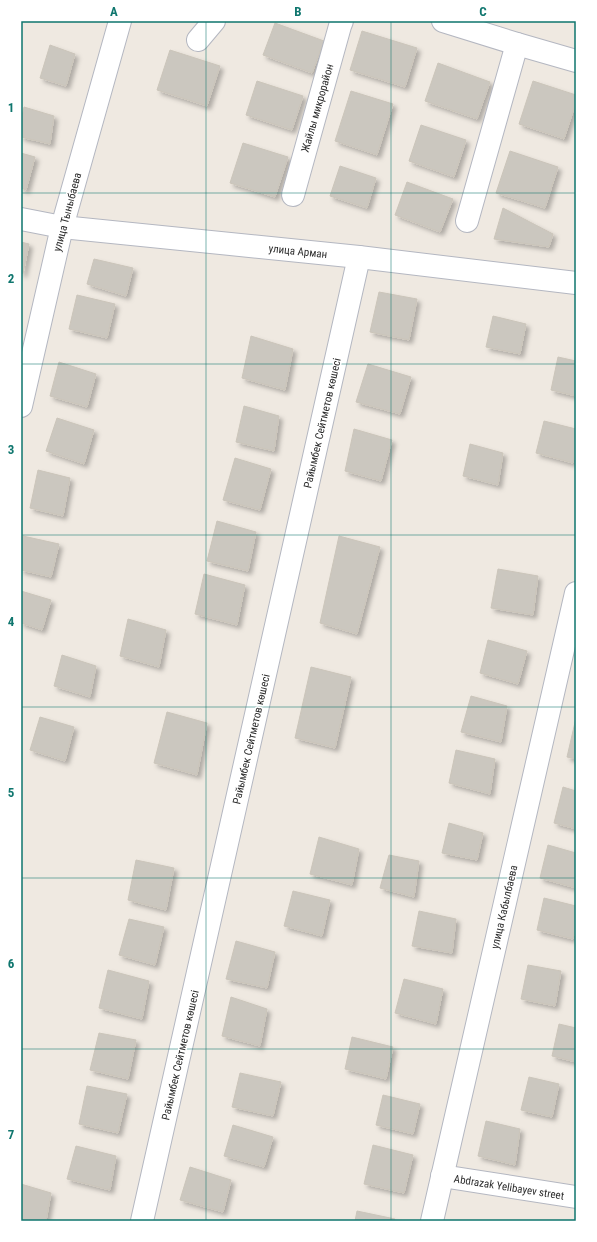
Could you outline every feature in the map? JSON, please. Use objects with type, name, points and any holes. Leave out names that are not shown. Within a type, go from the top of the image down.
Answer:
[{"type":"street","name":"улица Тыныбаева","points":[[21,406],[62,227],[120,21]]},
{"type":"street","points":[[198,40],[214,21]]},
{"type":"street","name":"Жайлы микрорайон","points":[[292,195],[342,21]]},
{"type":"street","points":[[443,21],[576,61]]},
{"type":"street","points":[[467,220],[517,44]]},
{"type":"street","name":"улица Арман","points":[[21,219],[62,227],[359,257],[576,283]]},
{"type":"street","name":"Райымбек Сейтметов көшесі","points":[[142,1221],[359,257]]},
{"type":"street","name":"улица Кабылбаева","points":[[432,1221],[576,593]]},
{"type":"street","name":"Abdrazak Yelibayev street","points":[[442,1176],[576,1197]]},
{"type":"building","points":[[275,23],[324,41],[312,73],[263,55]]},
{"type":"building","points":[[362,31],[417,48],[405,87],[350,70]]},
{"type":"building","points":[[50,45],[75,54],[66,86],[40,78]]},
{"type":"building","points":[[170,50],[220,66],[207,106],[157,90]]},
{"type":"building","points":[[438,63],[490,82],[477,119],[425,101]]},
{"type":"building","points":[[257,81],[303,96],[292,130],[246,115]]},
{"type":"building","points":[[533,81],[576,95],[576,102],[564,139],[519,124]]},
{"type":"building","points":[[351,91],[393,104],[377,155],[335,141]]},
{"type":"building","points":[[24,107],[54,116],[50,144],[21,137],[21,121]]},
{"type":"building","points":[[421,125],[466,140],[454,177],[409,161]]},
{"type":"building","points":[[243,143],[288,157],[275,197],[230,183]]},
{"type":"building","points":[[510,151],[558,167],[545,208],[496,193]]},
{"type":"building","points":[[21,153],[35,157],[26,190],[21,188]]},
{"type":"building","points":[[340,166],[376,178],[367,208],[330,196]]},
{"type":"building","points":[[407,182],[453,199],[440,232],[395,215]]},
{"type":"building","points":[[503,208],[553,234],[549,247],[494,239]]},
{"type":"building","points":[[21,242],[29,244],[23,274],[21,273]]},
{"type":"building","points":[[94,259],[133,268],[126,296],[87,284]]},
{"type":"building","points":[[379,292],[417,299],[409,340],[370,332]]},
{"type":"building","points":[[77,295],[115,304],[107,338],[69,329]]},
{"type":"building","points":[[493,316],[526,324],[520,354],[486,347]]},
{"type":"building","points":[[251,336],[293,349],[285,390],[242,378]]},
{"type":"building","points":[[558,357],[576,361],[576,396],[551,390]]},
{"type":"building","points":[[59,362],[96,374],[87,407],[50,396]]},
{"type":"building","points":[[368,364],[411,377],[400,414],[356,402]]},
{"type":"building","points":[[244,406],[279,416],[274,451],[236,442]]},
{"type":"building","points":[[57,418],[94,430],[84,464],[46,451]]},
{"type":"building","points":[[544,421],[576,429],[576,447],[573,463],[536,453]]},
{"type":"building","points":[[354,429],[392,440],[381,481],[345,471]]},
{"type":"building","points":[[470,444],[503,453],[498,485],[463,476]]},
{"type":"building","points":[[235,458],[271,469],[260,510],[223,500]]},
{"type":"building","points":[[38,470],[70,478],[63,516],[30,508]]},
{"type":"building","points":[[217,521],[256,532],[248,571],[207,561]]},
{"type":"building","points":[[23,536],[59,544],[51,577],[21,570],[21,543]]},
{"type":"building","points":[[339,536],[380,547],[357,634],[320,623]]},
{"type":"building","points":[[498,569],[538,576],[533,615],[491,608]]},
{"type":"building","points":[[204,574],[245,585],[237,625],[195,614]]},
{"type":"building","points":[[21,591],[51,600],[42,630],[21,623]]},
{"type":"building","points":[[128,619],[166,630],[159,667],[120,656]]},
{"type":"building","points":[[488,640],[527,651],[518,684],[480,673]]},
{"type":"building","points":[[62,655],[96,666],[90,697],[54,686]]},
{"type":"building","points":[[311,667],[351,677],[335,748],[295,738]]},
{"type":"building","points":[[471,696],[507,706],[501,742],[461,732]]},
{"type":"building","points":[[167,712],[207,723],[197,775],[154,763]]},
{"type":"building","points":[[40,717],[74,727],[65,761],[30,750]]},
{"type":"building","points":[[576,718],[576,759],[567,757]]},
{"type":"building","points":[[456,750],[495,759],[490,794],[449,783]]},
{"type":"building","points":[[563,787],[576,791],[576,829],[554,823]]},
{"type":"building","points":[[449,823],[483,833],[477,860],[442,853]]},
{"type":"building","points":[[319,837],[359,849],[352,885],[310,874]]},
{"type":"building","points":[[548,845],[576,853],[576,888],[540,878]]},
{"type":"building","points":[[389,855],[419,861],[414,897],[380,888]]},
{"type":"building","points":[[136,860],[174,868],[166,910],[128,900]]},
{"type":"building","points":[[293,891],[330,900],[322,936],[284,926]]},
{"type":"building","points":[[544,898],[576,906],[576,924],[573,939],[537,930]]},
{"type":"building","points":[[419,911],[456,919],[452,953],[412,946]]},
{"type":"building","points":[[129,919],[164,927],[155,965],[119,955]]},
{"type":"building","points":[[236,941],[275,952],[267,988],[226,979]]},
{"type":"building","points":[[528,965],[561,971],[555,1006],[521,999]]},
{"type":"building","points":[[108,970],[149,981],[142,1019],[99,1008]]},
{"type":"building","points":[[404,979],[443,989],[436,1024],[395,1013]]},
{"type":"building","points":[[231,997],[267,1009],[260,1046],[222,1036]]},
{"type":"building","points":[[559,1024],[576,1028],[576,1062],[552,1056]]},
{"type":"building","points":[[99,1033],[136,1040],[128,1079],[90,1070]]},
{"type":"building","points":[[352,1037],[393,1047],[386,1079],[345,1069]]},
{"type":"building","points":[[240,1073],[281,1082],[273,1116],[232,1107]]},
{"type":"building","points":[[529,1077],[559,1084],[552,1117],[521,1110]]},
{"type":"building","points":[[87,1086],[127,1094],[118,1133],[79,1124]]},
{"type":"building","points":[[383,1095],[420,1104],[413,1134],[376,1125]]},
{"type":"building","points":[[486,1121],[520,1129],[515,1165],[478,1156]]},
{"type":"building","points":[[233,1125],[273,1137],[264,1167],[224,1156]]},
{"type":"building","points":[[373,1145],[413,1155],[404,1193],[364,1184]]},
{"type":"building","points":[[76,1146],[116,1156],[110,1190],[67,1179]]},
{"type":"building","points":[[190,1167],[231,1180],[223,1212],[180,1200]]},
{"type":"building","points":[[21,1184],[51,1193],[46,1221],[21,1221]]},
{"type":"building","points":[[357,1211],[395,1219],[394,1221],[355,1221]]}]
